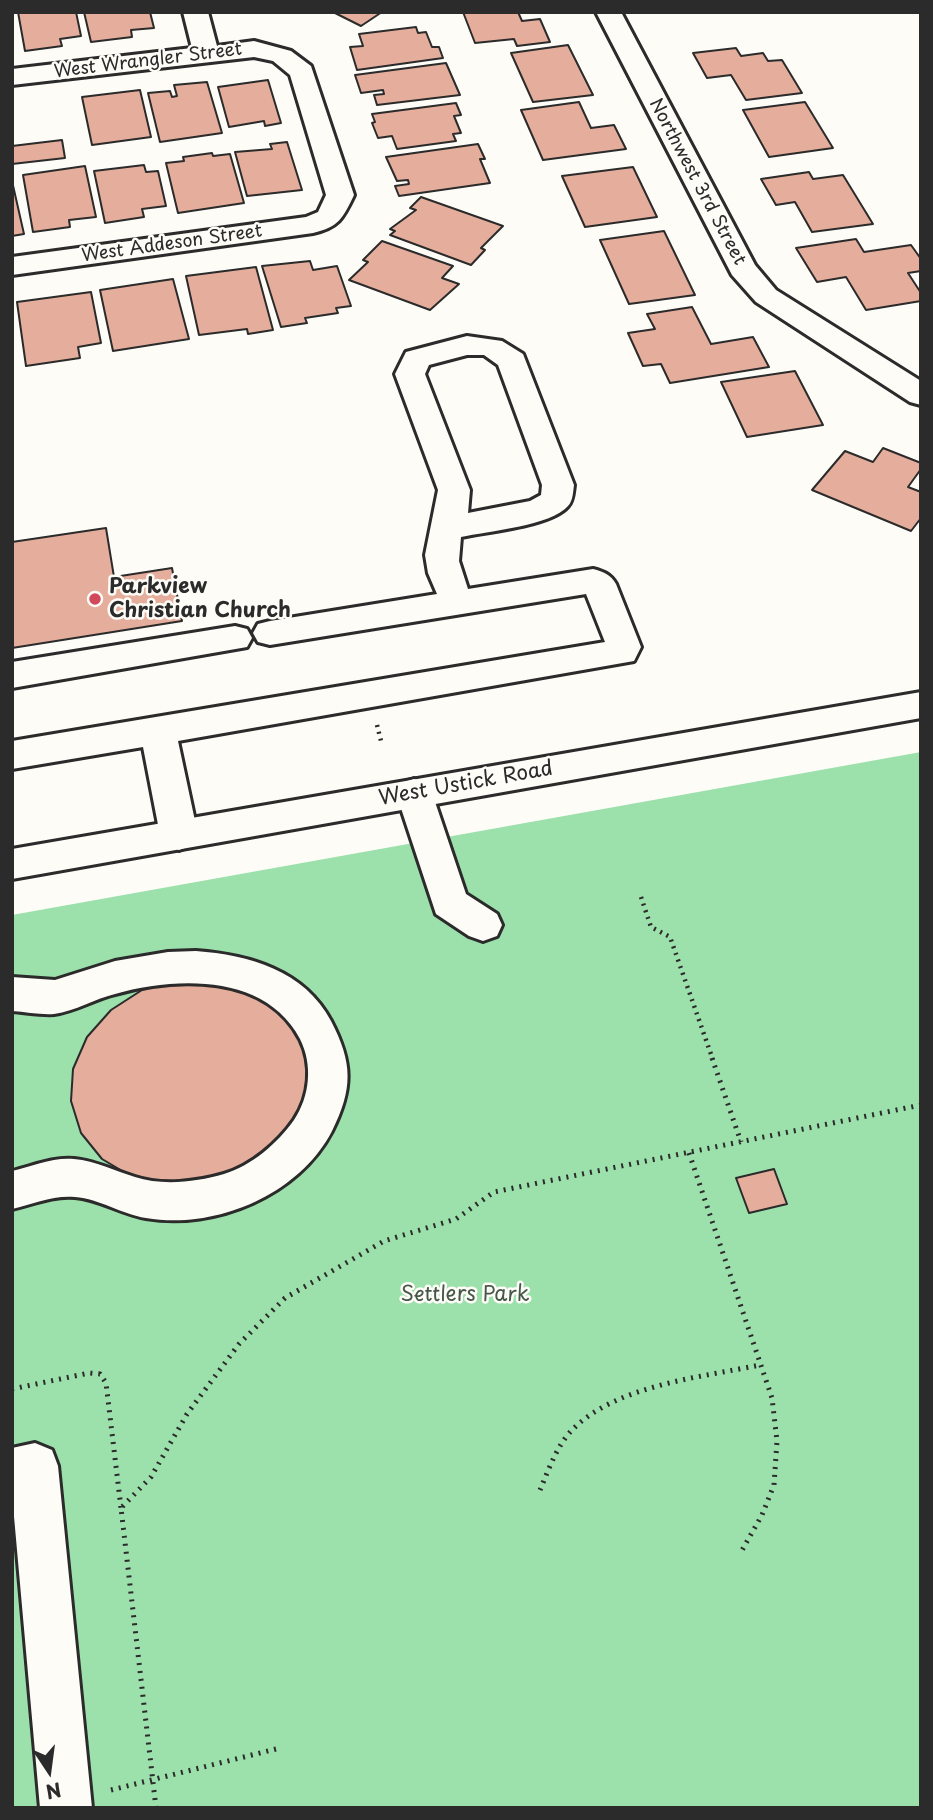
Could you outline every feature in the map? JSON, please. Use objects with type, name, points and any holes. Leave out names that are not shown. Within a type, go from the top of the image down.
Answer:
[{"type":"street","points":[[195,12],[206,54]]},
{"type":"street","name":"Northwest 3rd Street","points":[[608,12],[742,269],[766,296],[921,395]]},
{"type":"street","name":"West Wrangler Street","points":[[12,77],[254,49],[282,56],[302,72],[340,195],[329,218]]},
{"type":"street","name":"West Addeson Street","points":[[12,266],[313,225],[329,218]]},
{"type":"street","points":[[449,528],[539,510],[556,500],[558,485],[512,361],[505,352],[482,346],[436,352],[417,359],[411,374],[454,490],[454,506],[441,557],[457,602]]},
{"type":"street","points":[[12,755],[622,652],[624,647],[599,584],[593,581],[270,633]]},
{"type":"street","points":[[12,675],[235,638]]},
{"type":"street","name":"West Ustick Road","points":[[12,864],[921,705]]},
{"type":"street","points":[[158,731],[179,835]]},
{"type":"street","points":[[414,793],[450,903],[483,925]]},
{"type":"street","points":[[12,994],[54,997],[114,978],[173,966],[206,967],[241,974],[285,992],[302,1008],[326,1055],[330,1088],[315,1125],[292,1153],[263,1177],[228,1192],[187,1199],[141,1198],[102,1181],[71,1177],[12,1190]]},
{"type":"street","points":[[12,1471],[35,1466],[66,1804]]},
{"type":"path","points":[[641,897],[652,927],[670,937],[741,1142]]},
{"type":"path","points":[[121,1508],[151,1476],[187,1414],[239,1345],[285,1298],[383,1241],[456,1219],[494,1192],[921,1105]]},
{"type":"path","points":[[689,1153],[772,1398],[777,1441],[774,1485],[762,1515],[741,1552]]},
{"type":"path","points":[[540,1490],[557,1451],[574,1427],[597,1410],[623,1397],[760,1365]]},
{"type":"path","points":[[12,1389],[89,1373],[100,1374],[106,1383],[156,1808]]},
{"type":"path","points":[[66,1804],[280,1748]]},
{"type":"green space","name":"Settlers Park","points":[[921,752],[921,1808],[12,1808],[12,915]]},
{"type":"building","points":[[18,12],[76,12],[81,36],[60,39],[62,46],[25,51]]},
{"type":"building","points":[[84,12],[150,12],[154,28],[131,30],[132,37],[91,42]]},
{"type":"building","points":[[333,12],[382,12],[361,26]]},
{"type":"building","points":[[463,12],[518,12],[522,21],[540,19],[550,42],[517,46],[514,39],[475,43]]},
{"type":"building","points":[[416,27],[418,33],[426,32],[432,47],[439,47],[443,58],[357,70],[350,47],[363,46],[359,34]]},
{"type":"building","points":[[568,45],[593,95],[533,102],[511,53]]},
{"type":"building","points":[[736,48],[741,56],[763,53],[768,61],[782,60],[802,93],[746,100],[731,75],[707,78],[693,53]]},
{"type":"building","points":[[446,63],[460,95],[377,105],[374,95],[384,94],[383,90],[361,93],[355,75]]},
{"type":"building","points":[[268,80],[281,123],[265,126],[264,121],[229,127],[218,87]]},
{"type":"building","points":[[207,82],[222,133],[160,142],[148,93],[170,91],[172,97],[177,96],[174,85]]},
{"type":"building","points":[[140,90],[151,137],[92,145],[82,97]]},
{"type":"building","points":[[579,102],[591,128],[614,125],[626,149],[543,160],[521,110]]},
{"type":"building","points":[[805,102],[833,148],[769,157],[743,110]]},
{"type":"building","points":[[456,103],[461,115],[454,116],[461,133],[453,134],[456,141],[397,149],[392,136],[378,138],[372,123],[375,122],[372,114]]},
{"type":"building","points":[[62,140],[65,158],[12,164],[12,146]]},
{"type":"building","points":[[287,142],[302,190],[247,196],[235,152],[272,149],[270,144]]},
{"type":"building","points":[[478,144],[485,159],[480,159],[490,183],[399,196],[395,186],[409,184],[408,180],[397,181],[386,157]]},
{"type":"building","points":[[212,153],[213,156],[230,154],[244,203],[178,213],[166,163],[184,161],[183,157]]},
{"type":"building","points":[[144,165],[146,172],[158,171],[166,206],[142,209],[144,217],[105,223],[94,171]]},
{"type":"building","points":[[85,166],[96,217],[69,220],[70,227],[33,232],[23,175]]},
{"type":"building","points":[[633,167],[657,217],[585,227],[562,176]]},
{"type":"building","points":[[809,172],[813,179],[843,175],[873,224],[812,232],[795,202],[776,205],[761,179]]},
{"type":"building","points":[[12,181],[24,234],[12,236]]},
{"type":"building","points":[[421,197],[503,226],[481,248],[485,250],[471,265],[390,235],[395,231],[390,229],[416,210],[410,208]]},
{"type":"building","points":[[664,231],[695,295],[629,304],[600,240]]},
{"type":"building","points":[[856,239],[864,252],[911,245],[921,259],[921,271],[908,273],[921,293],[921,301],[866,310],[846,277],[817,282],[796,248]]},
{"type":"building","points":[[382,241],[453,266],[442,278],[459,284],[430,310],[349,280],[368,262],[363,260]]},
{"type":"building","points":[[310,261],[313,270],[337,266],[351,306],[336,308],[338,313],[305,318],[307,323],[281,327],[262,266]]},
{"type":"building","points":[[256,267],[273,330],[248,334],[247,329],[199,335],[186,276]]},
{"type":"building","points":[[173,279],[189,339],[113,351],[100,290]]},
{"type":"building","points":[[91,292],[101,343],[78,347],[80,358],[26,366],[17,302]]},
{"type":"building","points":[[692,307],[711,344],[753,337],[769,367],[670,383],[661,364],[643,366],[628,333],[655,329],[647,314]]},
{"type":"building","points":[[795,371],[823,425],[747,437],[721,382]]},
{"type":"building","points":[[883,448],[921,463],[921,469],[908,487],[921,492],[921,518],[911,531],[812,490],[845,451],[873,462]]},
{"type":"building","name":"Parkview Christian Church","points":[[106,528],[114,577],[172,568],[182,621],[12,648],[12,542]]},
{"type":"building","points":[[178,979],[257,987],[309,1037],[309,1109],[253,1169],[171,1187],[134,1178],[102,1159],[81,1133],[71,1101],[73,1069],[87,1037],[111,1010],[142,990]]},
{"type":"building","points":[[774,1169],[787,1204],[749,1213],[736,1178]]},
{"type":"place","name":"Parkview Christian Church","points":[[95,599]]}]
